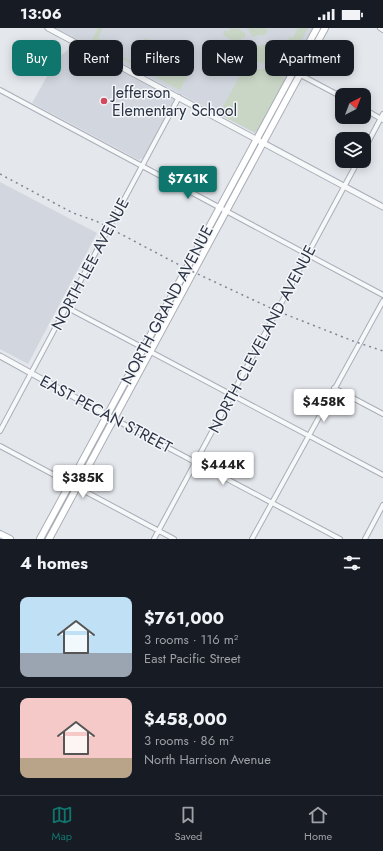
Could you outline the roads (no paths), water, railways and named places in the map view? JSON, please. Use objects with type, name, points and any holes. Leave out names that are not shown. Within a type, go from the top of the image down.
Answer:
[{"type":"main road","name":"NORTH GRAND AVENUE","points":[[310,40],[317,28]]},
{"type":"main road","name":"NORTH GRAND AVENUE","points":[[319,40],[325,28]]},
{"type":"main road","name":"NORTH GRAND AVENUE","points":[[49,539],[151,351],[223,210],[256,139],[290,76]]},
{"type":"main road","name":"NORTH GRAND AVENUE","points":[[40,539],[144,348],[299,76]]},
{"type":"main road","points":[[0,534],[10,539]]},
{"type":"street","points":[[48,28],[383,207]]},
{"type":"street","points":[[302,76],[335,93]]},
{"type":"street","points":[[0,90],[383,295]]},
{"type":"street","name":"NORTH LEE AVENUE","points":[[0,431],[179,97]]},
{"type":"street","points":[[371,113],[382,118],[371,138]]},
{"type":"street","name":"NORTH CLEVELAND AVENUE","points":[[154,539],[354,168]]},
{"type":"street","points":[[252,539],[383,301]]},
{"type":"street","points":[[66,307],[383,475]]},
{"type":"street","name":"EAST PECAN STREET","points":[[0,356],[340,539]]},
{"type":"street","points":[[334,388],[383,414]]},
{"type":"street","points":[[0,446],[174,539]]},
{"type":"street","points":[[365,539],[383,505]]},
{"type":"railway","points":[[0,174],[73,213],[96,221],[187,269],[277,311],[353,341],[383,351]]},
{"type":"place","name":"Jefferson Elementary School","points":[[104,101]]}]
